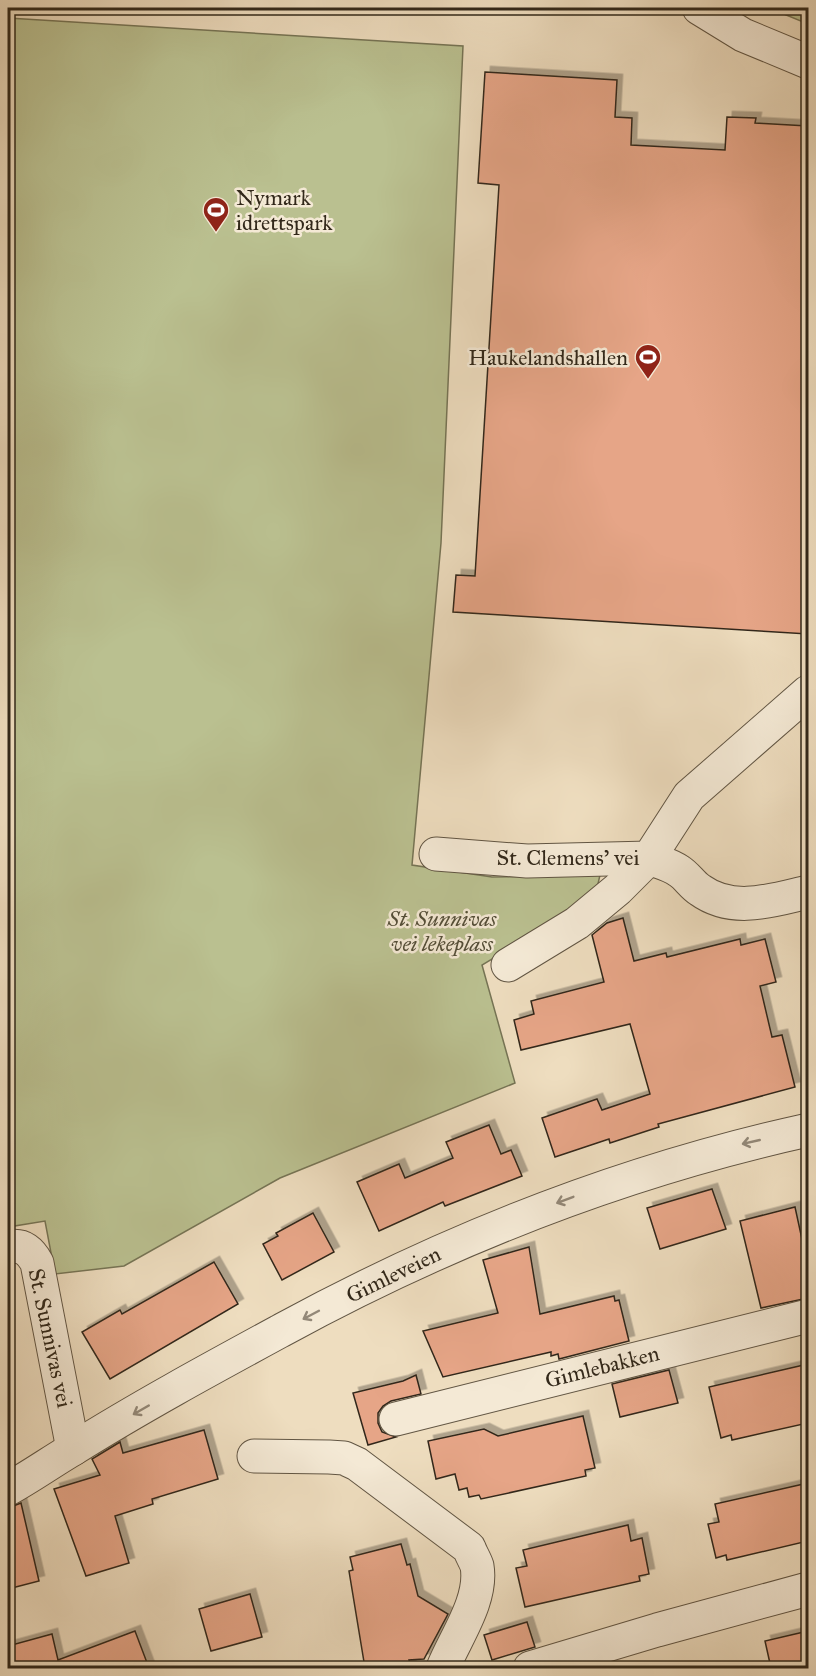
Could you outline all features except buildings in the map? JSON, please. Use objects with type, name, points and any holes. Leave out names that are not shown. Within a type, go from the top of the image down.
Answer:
[{"type":"street","points":[[699,8],[743,35],[808,62]]},
{"type":"street","name":"St. Clemens' vei","points":[[436,854],[527,861],[649,858],[689,796],[808,692]]},
{"type":"street","points":[[508,965],[577,923],[618,889],[649,858],[680,872],[700,891],[712,898],[731,904],[749,904],[808,892]]},
{"type":"street","name":"Gimleveien","points":[[8,1489],[42,1470],[72,1449],[281,1330],[436,1253],[624,1178],[703,1154],[808,1130]]},
{"type":"street","name":"St. Sunnivas vei","points":[[8,1247],[24,1248],[32,1254],[37,1263],[72,1449]]},
{"type":"street","name":"Gimlebakken","points":[[396,1419],[808,1316]]},
{"type":"street","points":[[254,1456],[344,1458],[357,1464],[469,1548],[477,1565],[476,1585],[470,1607],[443,1668]]},
{"type":"street","points":[[530,1668],[808,1589]]},
{"type":"green space","points":[[769,8],[808,8],[808,24]]},
{"type":"green space","name":"St. Sunnivas vei lekeplass","points":[[8,18],[463,46],[441,543],[412,865],[492,877],[600,875],[595,897],[482,965],[515,1083],[280,1178],[124,1266],[55,1274],[45,1221],[8,1227]]},
{"type":"place","name":"Nymark idrettspark","points":[[216,233]]},
{"type":"place","name":"Haukelandshallen","points":[[648,380]]}]
